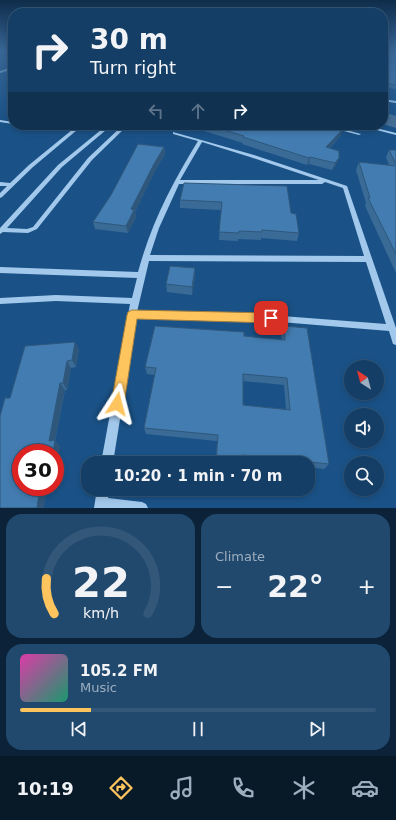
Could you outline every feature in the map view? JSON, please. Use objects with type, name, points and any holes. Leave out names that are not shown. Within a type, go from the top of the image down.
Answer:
[{"type":"street","points":[[0,196],[74,130]]},
{"type":"street","points":[[0,231],[60,166],[104,130]]},
{"type":"street","points":[[0,231],[28,231],[35,228],[90,159],[121,130]]},
{"type":"street","points":[[343,130],[359,134]]},
{"type":"street","points":[[380,130],[396,134]]},
{"type":"street","points":[[175,133],[252,156],[344,187],[367,259],[396,341]]},
{"type":"street","points":[[108,456],[132,315],[146,258],[159,219],[176,182],[200,141]]},
{"type":"street","points":[[176,182],[329,182]]},
{"type":"street","points":[[0,184],[11,185]]},
{"type":"street","points":[[146,258],[367,259]]},
{"type":"street","points":[[0,270],[141,276]]},
{"type":"street","points":[[0,301],[56,298],[135,300]]},
{"type":"street","points":[[132,315],[256,317],[391,328]]},
{"type":"street","points":[[102,496],[100,506],[142,508]]},
{"type":"building","points":[[388,75],[396,75],[396,85],[388,83]]},
{"type":"building","points":[[224,130],[342,130],[326,147],[339,151],[339,158],[335,163],[309,158],[243,137],[244,136]]},
{"type":"building","points":[[138,144],[164,147],[131,209],[134,210],[126,226],[93,222],[111,195]]},
{"type":"building","points":[[389,150],[396,150],[396,164]]},
{"type":"building","points":[[359,162],[396,166],[396,254],[368,198],[370,198]]},
{"type":"building","points":[[184,183],[287,186],[291,213],[296,214],[299,233],[262,230],[262,232],[219,232],[222,202],[180,200]]},
{"type":"building","points":[[170,266],[195,268],[192,287],[166,284]]},
{"type":"building","points":[[155,326],[244,332],[244,336],[285,340],[284,326],[307,328],[329,464],[315,463],[315,456],[216,456],[218,435],[144,428],[156,368],[145,367]],"holes":[[[243,374],[287,378],[290,410],[243,405]]]},
{"type":"building","points":[[75,342],[72,360],[67,361],[63,383],[60,383],[49,441],[55,440],[54,444],[12,444],[12,496],[39,496],[37,508],[0,508],[0,416],[5,398],[10,398],[25,346]]},
{"type":"waterway","points":[[388,120],[396,122]]},
{"type":"route","points":[[117,404],[132,315],[271,318]]}]
